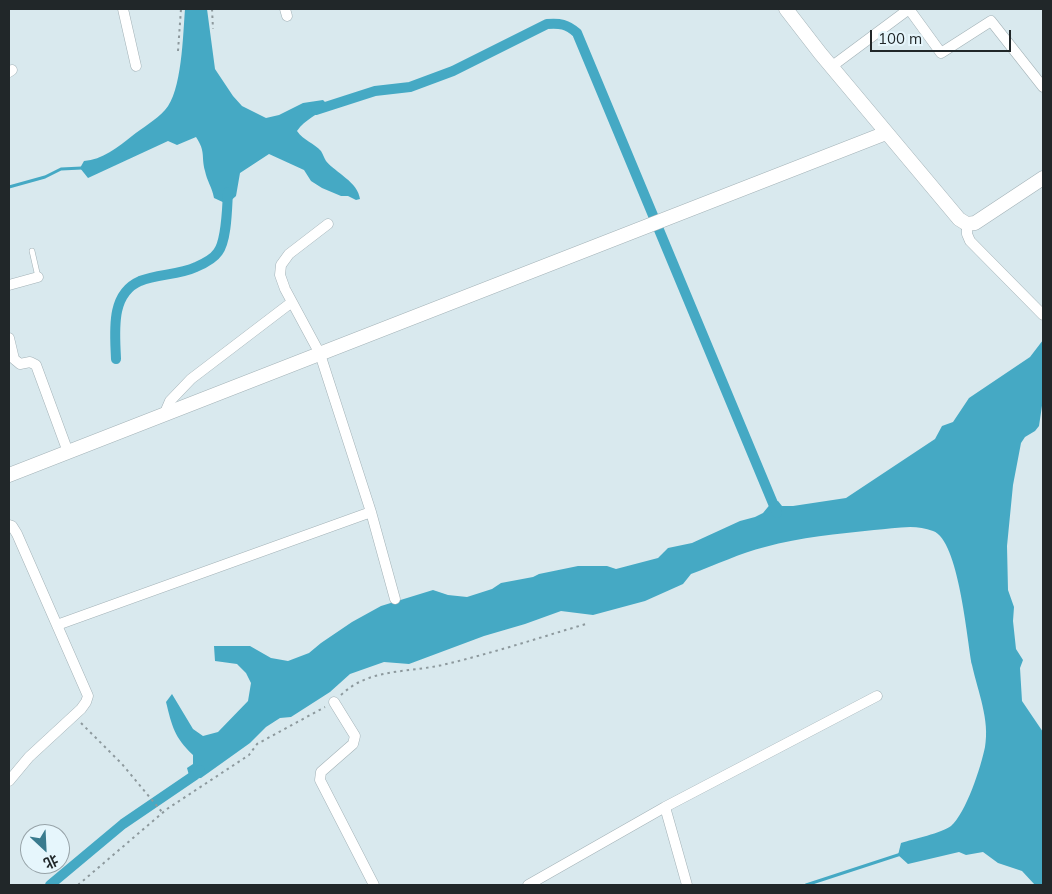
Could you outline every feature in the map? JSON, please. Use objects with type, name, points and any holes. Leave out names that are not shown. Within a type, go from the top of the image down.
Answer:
[{"type":"street","points":[[123,9],[136,66]]},
{"type":"street","points":[[786,9],[831,67],[959,219],[967,224],[975,223],[1043,178]]},
{"type":"street","points":[[831,67],[909,9],[941,53],[991,21],[1043,87]]},
{"type":"street","points":[[9,475],[886,132]]},
{"type":"street","points":[[328,224],[289,254],[281,265],[280,275],[320,354],[370,512],[395,599]]},
{"type":"street","points":[[967,224],[967,234],[970,241],[1043,315]]},
{"type":"street","points":[[9,286],[38,277]]},
{"type":"street","points":[[164,415],[170,401],[191,379],[292,302]]},
{"type":"street","points":[[9,338],[14,360],[20,364],[30,362],[36,365],[68,452]]},
{"type":"street","points":[[57,625],[370,512]]},
{"type":"street","points":[[9,525],[12,526],[16,534],[88,696],[86,702],[74,716],[29,758],[9,781]]},
{"type":"street","points":[[528,885],[665,807],[877,696]]},
{"type":"street","points":[[334,702],[354,736],[352,744],[321,772],[320,780],[374,885]]},
{"type":"street","points":[[665,807],[687,885]]},
{"type":"lane","points":[[32,251],[38,277]]},
{"type":"path","points":[[178,52],[181,9]]},
{"type":"path","points":[[212,9],[214,29]]},
{"type":"path","points":[[78,885],[162,812],[249,755],[257,744],[334,702],[347,689],[363,679],[386,673],[441,665],[586,624]]},
{"type":"path","points":[[74,716],[122,764],[162,812]]},
{"type":"water","points":[[185,9],[207,9],[215,69],[242,106],[266,118],[279,115],[303,103],[323,100],[328,105],[304,123],[297,131],[318,148],[326,161],[351,183],[360,199],[356,200],[348,196],[341,196],[322,188],[311,181],[304,170],[269,154],[240,173],[236,196],[227,204],[214,198],[206,175],[201,147],[196,137],[177,145],[168,141],[88,178],[80,168],[84,161],[103,156],[115,148],[157,117],[171,102],[181,62]]},
{"type":"water","points":[[1043,340],[1043,399],[1039,426],[1025,437],[1021,443],[1013,485],[1007,546],[1008,590],[1014,607],[1013,621],[1016,649],[1023,660],[1020,668],[1022,701],[1043,732],[1043,885],[1035,885],[1022,871],[998,863],[983,852],[966,855],[959,852],[908,864],[898,855],[901,843],[941,831],[951,826],[957,820],[976,777],[983,756],[986,737],[983,706],[972,665],[960,592],[949,552],[942,538],[933,531],[918,527],[833,534],[806,538],[746,552],[691,574],[683,584],[645,601],[593,615],[561,611],[484,636],[409,664],[384,662],[350,674],[330,692],[291,717],[280,718],[266,727],[250,743],[201,778],[190,779],[187,768],[193,764],[193,755],[178,737],[166,702],[172,694],[193,729],[203,736],[218,732],[248,701],[251,683],[246,673],[237,664],[215,661],[214,646],[250,646],[271,658],[288,661],[309,653],[352,622],[381,606],[433,590],[448,595],[467,597],[492,589],[501,583],[578,566],[607,566],[616,569],[658,558],[668,548],[692,543],[740,521],[755,517],[763,513],[772,502],[778,501],[782,506],[793,506],[846,498],[935,439],[942,426],[953,422],[969,398],[1030,357]]},
{"type":"waterway","points":[[316,110],[375,91],[410,87],[453,71],[547,24],[563,25],[577,33],[777,513]]},
{"type":"waterway","points":[[9,187],[45,177],[61,169],[82,168]]},
{"type":"waterway","points":[[116,359],[116,315],[123,295],[130,287],[140,281],[189,270],[211,259],[221,247],[223,240],[228,192]]},
{"type":"waterway","points":[[50,885],[123,824],[200,770]]},
{"type":"waterway","points":[[806,885],[901,854]]}]
